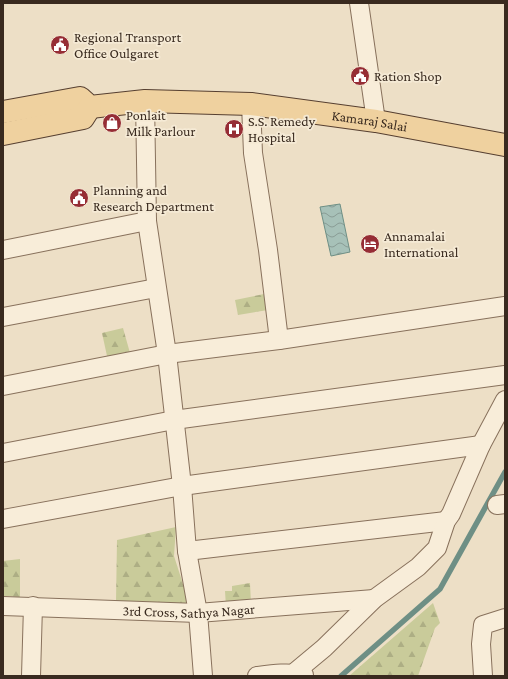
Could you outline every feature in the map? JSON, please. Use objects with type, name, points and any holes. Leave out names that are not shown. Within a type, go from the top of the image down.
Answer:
[{"type":"main road","points":[[3,112],[80,98],[90,107],[83,118],[3,134]]},
{"type":"main road","name":"Kamaraj Salai","points":[[90,107],[145,101],[251,104],[376,121],[505,145]]},
{"type":"street","points":[[359,3],[376,121]]},
{"type":"street","points":[[145,101],[147,221],[167,354],[182,486],[187,551],[198,613],[203,676]]},
{"type":"street","points":[[251,104],[253,154],[268,250],[279,340]]},
{"type":"street","points":[[3,250],[147,221]]},
{"type":"street","points":[[3,317],[156,288]]},
{"type":"street","points":[[3,386],[167,354],[279,340],[505,306]]},
{"type":"street","points":[[3,453],[174,420],[505,375]]},
{"type":"street","points":[[257,676],[298,675],[374,599],[418,567],[437,548],[446,521],[451,514],[481,445],[505,400]]},
{"type":"street","points":[[3,519],[182,486],[481,445]]},
{"type":"street","points":[[187,551],[446,521]]},
{"type":"street","name":"3rd Cross, Sathya Nagar","points":[[3,606],[198,613],[374,599]]},
{"type":"street","points":[[32,676],[33,606]]},
{"type":"street","points":[[484,676],[481,644],[483,625],[505,618]]},
{"type":"green space","points":[[264,294],[268,310],[238,315],[235,300]]},
{"type":"green space","points":[[123,328],[130,353],[107,356],[102,333]]},
{"type":"green space","points":[[176,527],[174,556],[190,606],[116,601],[117,540]]},
{"type":"green space","points":[[20,559],[20,597],[3,596],[3,561]]},
{"type":"green space","points":[[250,583],[251,604],[226,607],[225,591],[232,591],[232,586]]},
{"type":"green space","points":[[433,603],[440,623],[435,628],[418,676],[349,676]]},
{"type":"water","points":[[340,204],[350,252],[331,256],[320,207]]},
{"type":"waterway","points":[[341,676],[440,589],[505,472]]},
{"type":"place","name":"Regional Transport Office Oulgaret","points":[[60,45]]},
{"type":"place","name":"Ration Shop","points":[[360,76]]},
{"type":"place","name":"Ponlait Milk Parlour","points":[[112,123]]},
{"type":"place","name":"S.S. Remedy Hospital","points":[[234,129]]},
{"type":"place","name":"Planning and Research Department","points":[[79,198]]},
{"type":"place","name":"Annamalai International","points":[[370,244]]}]
